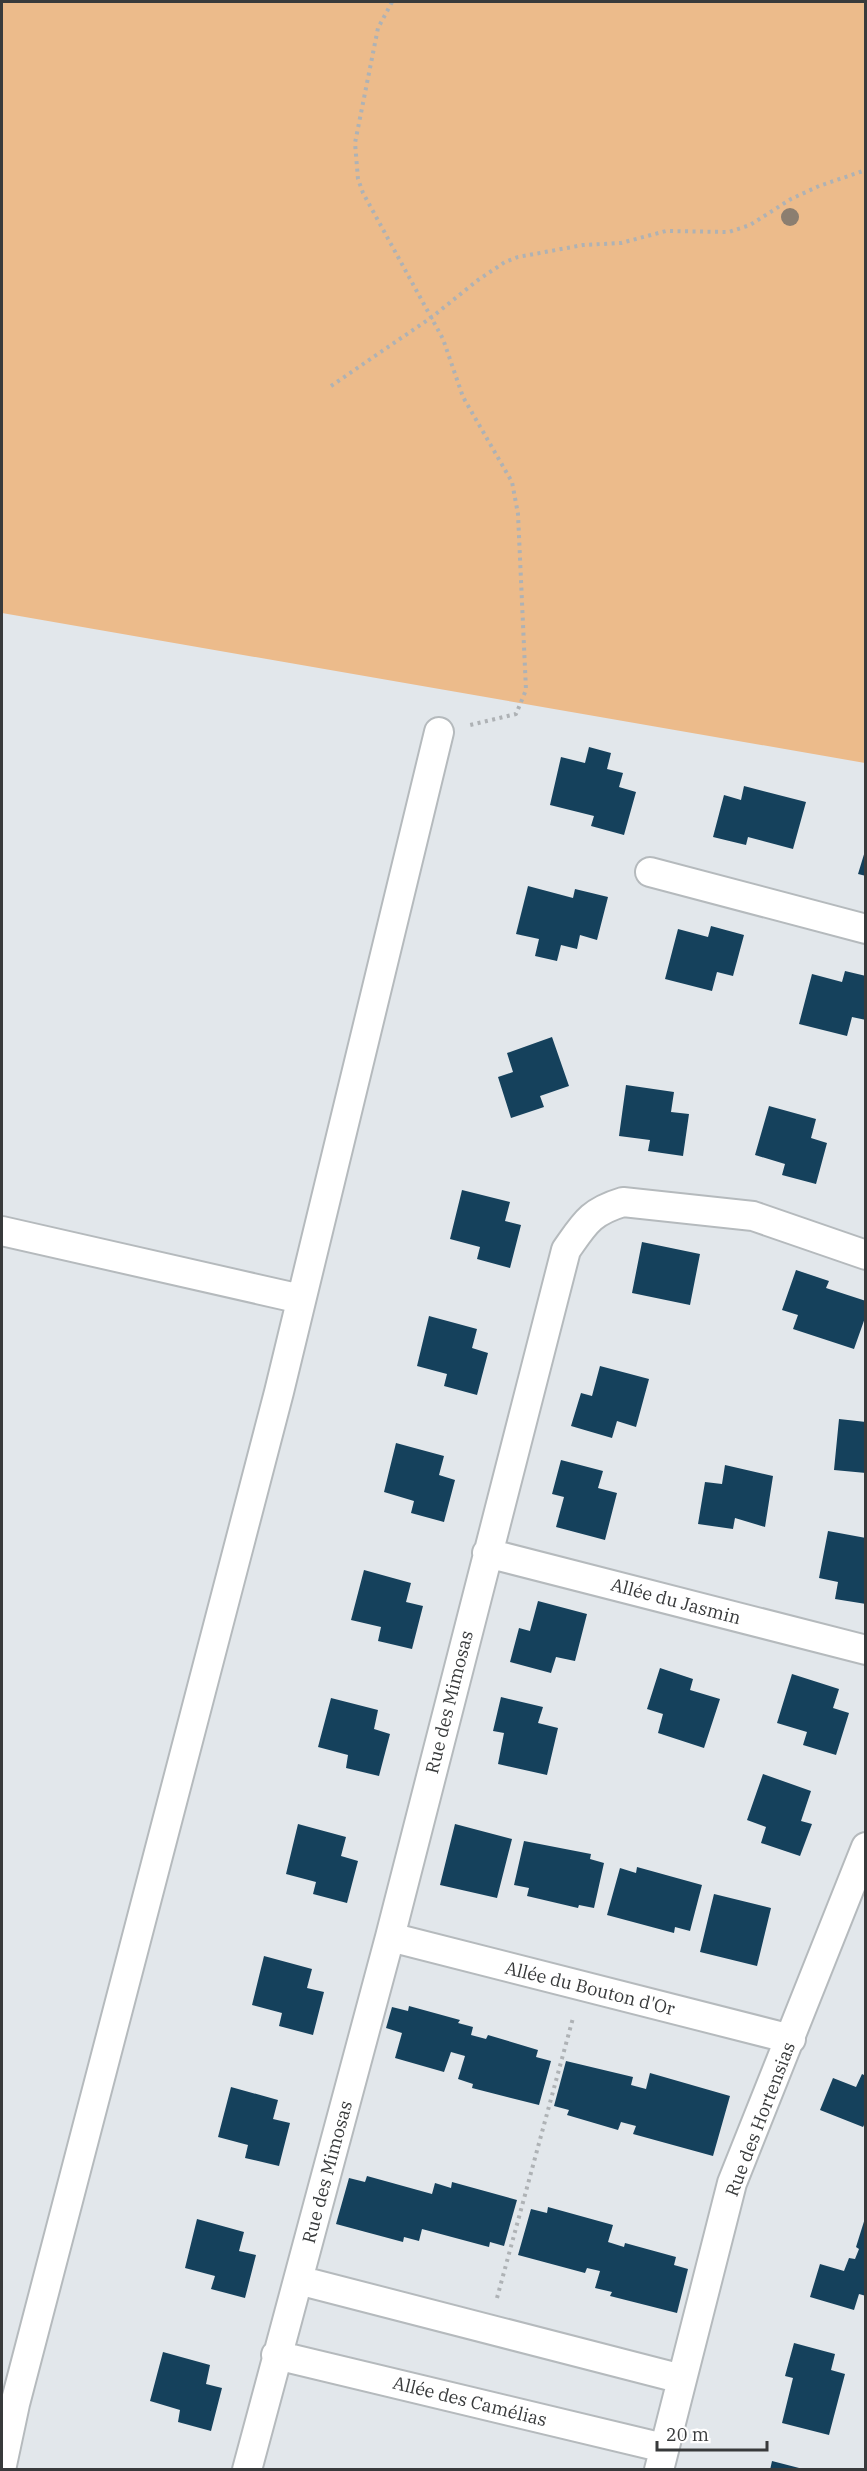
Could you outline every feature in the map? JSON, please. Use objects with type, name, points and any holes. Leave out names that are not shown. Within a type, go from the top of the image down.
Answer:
[{"type":"street","points":[[2,2465],[21,2381],[301,1299],[439,732]]},
{"type":"street","points":[[650,872],[866,928]]},
{"type":"street","name":"Rue des Mimosas","points":[[247,2469],[390,1937],[566,1250],[589,1216],[602,1208],[623,1202],[753,1216],[866,1255]]},
{"type":"street","points":[[2,1231],[301,1299]]},
{"type":"street","name":"Allée du Jasmin","points":[[487,1553],[866,1650]]},
{"type":"street","name":"Rue des Hortensias","points":[[661,2459],[732,2183],[866,1847]]},
{"type":"street","name":"Allée du Bouton d'Or","points":[[390,1937],[791,2039]]},
{"type":"street","points":[[298,2280],[682,2379]]},
{"type":"street","name":"Allée des Camélias","points":[[276,2355],[661,2459]]},
{"type":"path","points":[[392,2],[378,28],[355,143],[358,179],[443,339],[463,397],[512,482],[518,514],[526,690],[516,714],[439,732]]},
{"type":"path","points":[[331,386],[432,317],[478,280],[505,262],[518,257],[583,245],[621,243],[666,231],[729,232],[750,225],[791,199],[819,186],[866,170]]},
{"type":"path","points":[[488,2330],[582,1986]]},
{"type":"shaded area","points":[[2,2],[865,2],[865,763],[2,613]]},
{"type":"building","points":[[589,747],[611,753],[607,769],[623,773],[619,787],[636,792],[624,835],[591,826],[594,816],[550,805],[561,757],[585,763]]},
{"type":"building","points":[[744,786],[806,802],[793,849],[748,837],[746,845],[713,837],[724,795],[741,800]]},
{"type":"building","points":[[866,851],[866,876],[858,874]]},
{"type":"building","points":[[528,886],[573,898],[575,889],[608,897],[597,940],[580,935],[577,949],[561,945],[557,961],[535,956],[539,939],[516,934]]},
{"type":"building","points":[[711,926],[744,935],[733,976],[717,972],[712,991],[665,979],[678,929],[708,937]]},
{"type":"building","points":[[845,971],[866,976],[866,1020],[852,1017],[847,1036],[799,1024],[812,974],[842,982]]},
{"type":"building","points":[[552,1037],[569,1086],[540,1096],[544,1107],[511,1118],[498,1077],[513,1072],[507,1053]]},
{"type":"building","points":[[626,1085],[674,1092],[671,1112],[689,1114],[683,1156],[648,1151],[650,1140],[619,1136]]},
{"type":"building","points":[[769,1106],[816,1119],[811,1138],[827,1143],[816,1184],[782,1175],[785,1164],[755,1155]]},
{"type":"building","points":[[462,1190],[510,1202],[505,1221],[521,1225],[510,1268],[477,1259],[480,1247],[450,1239]]},
{"type":"building","points":[[642,1242],[700,1254],[690,1305],[632,1293]]},
{"type":"building","points":[[796,1270],[829,1281],[826,1288],[866,1301],[866,1315],[854,1349],[793,1329],[798,1315],[782,1310]]},
{"type":"building","points":[[429,1316],[477,1329],[472,1348],[488,1353],[477,1395],[444,1386],[447,1374],[417,1366]]},
{"type":"building","points":[[600,1366],[649,1379],[636,1427],[617,1421],[612,1438],[571,1426],[581,1393],[592,1396]]},
{"type":"building","points":[[839,1419],[866,1422],[866,1473],[834,1470]]},
{"type":"building","points":[[396,1443],[444,1456],[439,1475],[455,1480],[444,1522],[411,1513],[414,1501],[384,1492]]},
{"type":"building","points":[[561,1460],[603,1471],[598,1488],[617,1493],[605,1540],[556,1527],[564,1497],[552,1494]]},
{"type":"building","points":[[725,1465],[773,1476],[765,1527],[735,1518],[733,1529],[698,1524],[705,1482],[722,1484]]},
{"type":"building","points":[[828,1531],[866,1538],[866,1604],[835,1599],[838,1582],[819,1578]]},
{"type":"building","points":[[364,1570],[411,1583],[406,1602],[423,1606],[412,1649],[378,1641],[381,1627],[351,1620]]},
{"type":"building","points":[[538,1601],[587,1614],[575,1661],[556,1657],[551,1673],[510,1662],[519,1628],[530,1631]]},
{"type":"building","points":[[660,1668],[693,1679],[690,1690],[720,1699],[704,1748],[658,1733],[663,1714],[647,1709]]},
{"type":"building","points":[[792,1674],[839,1689],[833,1708],[849,1713],[836,1755],[803,1745],[807,1732],[777,1723]]},
{"type":"building","points":[[501,1697],[543,1707],[538,1723],[558,1728],[547,1775],[498,1764],[504,1733],[493,1731]]},
{"type":"building","points":[[331,1698],[378,1710],[374,1729],[390,1734],[379,1776],[346,1768],[348,1755],[318,1747]]},
{"type":"building","points":[[763,1774],[811,1791],[801,1821],[812,1824],[800,1856],[761,1843],[766,1827],[747,1820]]},
{"type":"building","points":[[298,1824],[346,1837],[341,1856],[358,1861],[347,1903],[313,1894],[316,1882],[286,1874]]},
{"type":"building","points":[[455,1824],[512,1839],[497,1898],[440,1885]]},
{"type":"building","points":[[524,1841],[591,1854],[590,1859],[604,1863],[594,1908],[579,1905],[578,1908],[527,1896],[529,1888],[514,1885]]},
{"type":"building","points":[[637,1867],[702,1885],[690,1931],[675,1927],[674,1933],[607,1915],[620,1868],[636,1873]]},
{"type":"building","points":[[714,1894],[771,1908],[757,1966],[700,1952]]},
{"type":"building","points":[[264,1956],[312,1969],[307,1988],[324,1992],[313,2035],[279,2026],[282,2013],[252,2005]]},
{"type":"building","points":[[409,2006],[460,2020],[458,2023],[473,2027],[471,2035],[486,2039],[488,2035],[538,2050],[536,2057],[551,2061],[539,2105],[472,2088],[473,2084],[458,2079],[465,2056],[451,2052],[444,2072],[395,2058],[402,2033],[386,2028],[392,2007],[408,2011]]},
{"type":"building","points":[[566,2061],[633,2077],[631,2085],[646,2089],[650,2073],[730,2096],[713,2156],[633,2134],[636,2126],[621,2122],[618,2130],[567,2115],[569,2110],[554,2106]]},
{"type":"building","points":[[862,2074],[866,2076],[866,2121],[863,2127],[820,2110],[833,2078],[856,2087]]},
{"type":"building","points":[[231,2087],[278,2100],[273,2119],[290,2123],[279,2166],[245,2158],[248,2145],[218,2137]]},
{"type":"building","points":[[367,2176],[432,2194],[435,2183],[451,2188],[452,2182],[517,2200],[504,2246],[490,2242],[489,2247],[422,2229],[419,2241],[404,2237],[403,2242],[336,2224],[349,2178],[365,2182]]},
{"type":"building","points":[[548,2207],[613,2225],[608,2242],[624,2247],[625,2243],[676,2257],[674,2265],[688,2269],[677,2313],[610,2296],[612,2292],[595,2288],[600,2271],[587,2268],[585,2273],[518,2255],[531,2209],[547,2213]]},
{"type":"building","points":[[866,2215],[866,2296],[859,2294],[854,2310],[810,2297],[820,2264],[844,2271],[849,2258],[855,2259],[859,2249],[856,2247]]},
{"type":"building","points":[[197,2219],[244,2232],[239,2251],[256,2255],[245,2298],[211,2289],[215,2276],[185,2268]]},
{"type":"building","points":[[794,2343],[835,2354],[831,2370],[845,2374],[829,2435],[782,2423],[793,2378],[785,2376]]},
{"type":"building","points":[[163,2352],[210,2365],[206,2384],[222,2388],[211,2431],[178,2422],[180,2410],[150,2401]]},
{"type":"building","points":[[772,2461],[803,2469],[803,2470],[770,2470]]}]
